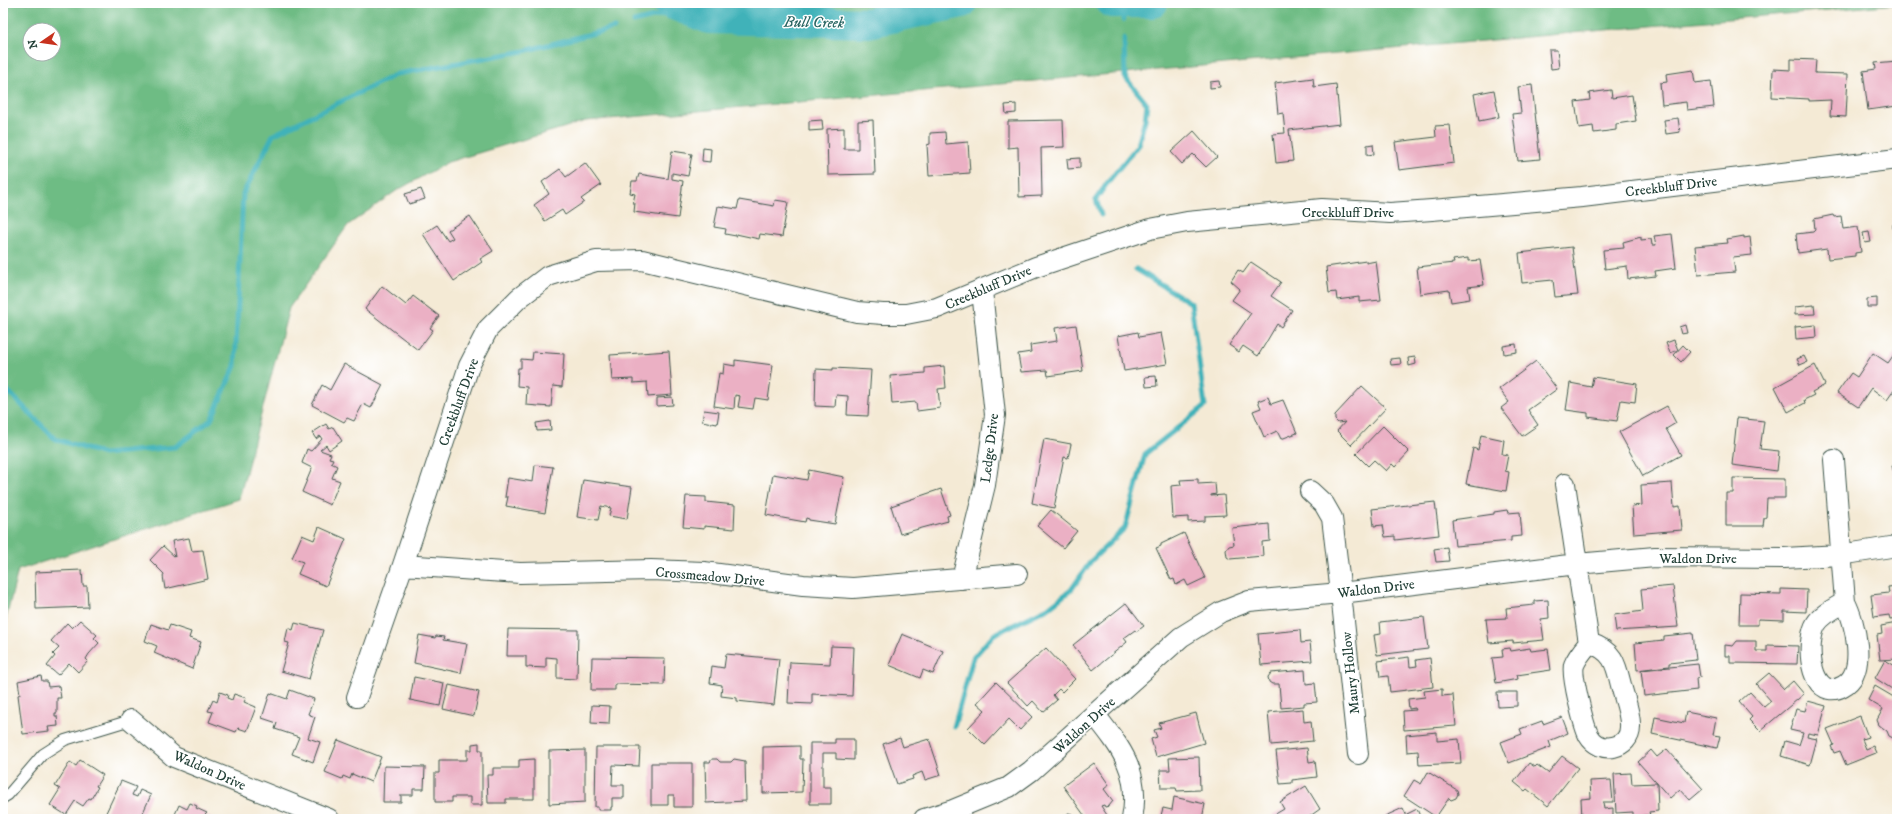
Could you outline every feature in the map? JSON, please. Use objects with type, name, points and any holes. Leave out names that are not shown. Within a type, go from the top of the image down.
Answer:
[{"type":"street","name":"Creekbluff Drive","points":[[357,697],[403,565],[469,366],[488,329],[519,298],[548,276],[596,261],[642,260],[856,312],[906,314],[938,308],[982,291],[1036,267],[1150,229],[1186,222],[1322,209],[1390,213],[1582,197],[1897,159]]},
{"type":"street","name":"Ledge Drive","points":[[962,579],[985,485],[995,415],[982,291]]},
{"type":"street","points":[[1834,460],[1840,555],[1845,602]]},
{"type":"street","points":[[1565,484],[1590,643],[1574,666],[1574,682],[1589,736],[1599,746],[1609,748],[1620,745],[1628,738],[1631,727],[1616,664],[1602,646],[1590,643]]},
{"type":"street","name":"Maury Hollow","points":[[1310,491],[1324,504],[1332,518],[1358,754]]},
{"type":"street","name":"Waldon Drive","points":[[924,819],[953,810],[1009,787],[1031,771],[1181,637],[1221,612],[1249,601],[1341,592],[1577,564],[1655,557],[1784,558],[1840,555],[1897,546]]},
{"type":"street","name":"Crossmeadow Drive","points":[[403,565],[520,573],[651,570],[697,572],[803,585],[853,588],[1017,574]]},
{"type":"street","points":[[1095,715],[1120,747],[1132,775],[1135,803],[1132,819]]},
{"type":"street","name":"Waldon Drive","points":[[131,720],[174,757],[329,819]]},
{"type":"lane","name":"Waldon Drive","points":[[3,798],[8,795],[43,754],[65,740],[131,720]]},
{"type":"green space","points":[[3,3],[1897,3],[586,121],[448,162],[396,191],[348,225],[289,308],[239,499],[18,570],[3,631]]},
{"type":"building","points":[[1549,50],[1557,50],[1559,68],[1551,69]]},
{"type":"building","points":[[1791,59],[1816,60],[1815,73],[1848,74],[1846,117],[1830,116],[1831,100],[1809,101],[1809,99],[1772,97],[1773,69],[1791,70]]},
{"type":"building","points":[[1897,61],[1897,106],[1868,110],[1863,71],[1876,69],[1875,63]]},
{"type":"building","points":[[1693,70],[1695,83],[1711,81],[1714,107],[1687,110],[1686,102],[1662,105],[1660,83],[1667,82],[1666,74]]},
{"type":"building","points":[[1313,78],[1314,87],[1336,84],[1340,124],[1289,130],[1293,161],[1276,163],[1273,134],[1285,133],[1283,113],[1278,114],[1275,83]]},
{"type":"building","points":[[1219,81],[1220,87],[1210,88],[1210,82]]},
{"type":"building","points":[[1532,85],[1540,159],[1518,161],[1512,114],[1521,113],[1518,87]]},
{"type":"building","points":[[1494,90],[1499,117],[1479,121],[1474,94]]},
{"type":"building","points":[[1611,90],[1612,98],[1632,95],[1636,121],[1616,124],[1616,130],[1594,133],[1593,126],[1579,128],[1575,102],[1590,100],[1589,93]]},
{"type":"building","points":[[1016,104],[1016,113],[1006,114],[1005,105]]},
{"type":"building","points":[[1678,118],[1680,132],[1666,134],[1664,120]]},
{"type":"building","points":[[822,120],[823,130],[809,131],[809,121]]},
{"type":"building","points":[[873,120],[875,174],[828,175],[827,129],[844,128],[844,149],[858,149],[858,121]]},
{"type":"building","points":[[1063,120],[1064,147],[1041,148],[1042,196],[1019,197],[1018,147],[1008,148],[1008,121]]},
{"type":"building","points":[[1450,125],[1454,163],[1399,170],[1395,142],[1436,137],[1435,126]]},
{"type":"building","points":[[1194,131],[1217,157],[1206,167],[1193,154],[1182,164],[1171,152]]},
{"type":"building","points":[[945,132],[946,144],[968,142],[970,173],[929,176],[927,145],[930,144],[930,133]]},
{"type":"building","points":[[1373,144],[1374,154],[1367,155],[1367,145]]},
{"type":"building","points":[[703,148],[711,149],[710,162],[702,161]]},
{"type":"building","points":[[672,151],[692,154],[688,176],[672,173],[672,179],[683,181],[678,218],[634,212],[635,203],[633,203],[635,194],[630,193],[632,181],[637,181],[639,174],[668,179]]},
{"type":"building","points":[[1080,158],[1080,168],[1068,169],[1067,159]]},
{"type":"building","points":[[585,163],[601,185],[581,199],[584,202],[565,215],[562,210],[545,221],[534,205],[549,194],[542,182],[560,169],[566,177]]},
{"type":"building","points":[[421,189],[425,199],[409,204],[405,194]]},
{"type":"building","points":[[739,200],[774,206],[775,200],[788,202],[782,237],[760,234],[759,239],[736,234],[736,236],[725,234],[726,229],[714,227],[718,206],[737,209]]},
{"type":"building","points":[[1833,215],[1834,217],[1841,216],[1843,229],[1858,227],[1861,252],[1855,253],[1855,256],[1828,259],[1827,249],[1798,253],[1796,234],[1813,232],[1815,230],[1814,219]]},
{"type":"building","points":[[470,216],[493,251],[480,259],[482,262],[454,281],[423,234],[437,225],[448,241],[453,238],[448,230]]},
{"type":"building","points":[[1892,225],[1897,225],[1897,244],[1894,244]]},
{"type":"building","points":[[1869,232],[1871,242],[1865,243],[1863,233]]},
{"type":"building","points":[[1672,234],[1676,268],[1655,271],[1656,276],[1628,279],[1627,266],[1605,269],[1603,250],[1624,248],[1623,242],[1641,237],[1641,240],[1651,239],[1652,245],[1656,245],[1654,236]]},
{"type":"building","points":[[1744,236],[1744,238],[1750,237],[1752,255],[1733,257],[1735,272],[1698,275],[1695,246],[1728,243],[1727,239]]},
{"type":"building","points":[[1572,247],[1578,295],[1555,297],[1553,280],[1522,283],[1519,253]]},
{"type":"building","points":[[1468,258],[1468,261],[1480,260],[1484,285],[1468,287],[1470,299],[1451,302],[1449,290],[1420,294],[1417,267],[1454,263],[1453,260]]},
{"type":"building","points":[[1366,261],[1366,263],[1376,261],[1381,300],[1359,302],[1359,297],[1337,300],[1336,292],[1329,293],[1326,267]]},
{"type":"building","points":[[1251,262],[1281,282],[1271,296],[1292,310],[1281,327],[1277,324],[1258,356],[1243,346],[1239,352],[1229,345],[1251,313],[1232,300],[1240,289],[1231,281],[1238,270],[1243,273]]},
{"type":"building","points":[[382,286],[406,305],[413,296],[439,316],[430,328],[433,330],[418,350],[365,309]]},
{"type":"building","points":[[1877,298],[1877,307],[1867,307],[1867,299]]},
{"type":"building","points":[[1814,305],[1815,314],[1795,315],[1795,307]]},
{"type":"building","points":[[1076,325],[1083,371],[1048,376],[1047,370],[1021,372],[1018,354],[1031,352],[1030,345],[1057,341],[1055,328]]},
{"type":"building","points":[[1685,325],[1687,333],[1681,334],[1679,327]]},
{"type":"building","points":[[1816,325],[1817,337],[1796,339],[1795,327]]},
{"type":"building","points":[[1138,332],[1139,337],[1161,333],[1167,364],[1124,371],[1118,336]]},
{"type":"building","points":[[1674,340],[1678,350],[1670,353],[1666,343]]},
{"type":"building","points":[[1516,344],[1517,352],[1504,354],[1503,346]]},
{"type":"building","points":[[1683,345],[1690,352],[1681,362],[1674,355]]},
{"type":"building","points":[[1897,350],[1897,386],[1887,400],[1871,388],[1858,407],[1837,393],[1851,373],[1857,377],[1873,353],[1888,363]]},
{"type":"building","points":[[669,351],[672,395],[648,397],[647,382],[633,383],[633,379],[612,380],[610,355]]},
{"type":"building","points":[[533,352],[564,354],[562,387],[553,386],[551,407],[526,405],[527,387],[517,386],[518,368],[521,368],[521,359],[532,360]]},
{"type":"building","points":[[1804,356],[1807,362],[1800,365],[1797,359]]},
{"type":"building","points":[[1415,357],[1416,364],[1409,366],[1408,358]]},
{"type":"building","points":[[1400,358],[1401,364],[1391,365],[1390,359]]},
{"type":"building","points":[[735,360],[773,365],[768,400],[755,398],[753,409],[738,407],[740,396],[735,395],[734,409],[714,406],[719,373],[723,374],[724,364],[735,366]]},
{"type":"building","points":[[1536,361],[1557,389],[1528,410],[1538,425],[1522,436],[1501,408],[1509,402],[1499,389]]},
{"type":"building","points":[[344,364],[383,385],[371,408],[363,404],[354,421],[347,418],[344,422],[312,405],[322,385],[330,390]]},
{"type":"building","points":[[1815,365],[1825,385],[1812,392],[1814,395],[1804,400],[1805,403],[1788,412],[1775,387]]},
{"type":"building","points":[[944,366],[946,388],[938,389],[940,408],[917,411],[916,402],[892,404],[890,376],[925,373],[925,368]]},
{"type":"building","points":[[833,368],[871,370],[868,416],[847,415],[848,396],[836,395],[835,407],[815,406],[816,369],[833,370]]},
{"type":"building","points":[[1156,376],[1157,386],[1146,387],[1145,377]]},
{"type":"building","points":[[1593,377],[1637,384],[1635,402],[1621,400],[1617,421],[1588,417],[1588,413],[1566,410],[1570,383],[1591,387]]},
{"type":"building","points":[[1362,386],[1386,408],[1351,445],[1337,431],[1345,422],[1338,423],[1335,420],[1335,415]]},
{"type":"building","points":[[672,397],[673,405],[657,406],[657,398]]},
{"type":"building","points":[[1268,397],[1271,404],[1283,400],[1297,433],[1281,439],[1277,431],[1264,437],[1253,411],[1261,408],[1258,401]]},
{"type":"building","points":[[1667,406],[1676,423],[1666,429],[1681,455],[1643,476],[1619,432]]},
{"type":"building","points":[[704,410],[719,412],[717,424],[702,421]]},
{"type":"building","points":[[1737,418],[1764,421],[1760,449],[1779,451],[1777,471],[1732,465]]},
{"type":"building","points":[[550,421],[551,430],[537,431],[536,423]]},
{"type":"building","points":[[326,424],[329,429],[333,427],[342,441],[329,450],[326,445],[320,450],[331,454],[329,458],[333,459],[331,463],[337,466],[332,478],[340,481],[330,505],[302,492],[312,468],[302,463],[307,449],[311,451],[322,439],[320,436],[316,439],[312,433]]},
{"type":"building","points":[[1383,426],[1409,452],[1395,467],[1392,464],[1386,471],[1374,460],[1368,466],[1356,454]]},
{"type":"building","points":[[1481,435],[1504,440],[1502,454],[1508,455],[1505,471],[1509,472],[1506,491],[1466,484],[1473,448],[1478,450]]},
{"type":"building","points":[[1044,439],[1071,444],[1068,458],[1064,457],[1054,508],[1032,503]]},
{"type":"building","points":[[535,465],[553,467],[545,513],[506,506],[508,497],[505,497],[508,478],[533,482]]},
{"type":"building","points":[[1897,465],[1897,483],[1892,466]]},
{"type":"building","points":[[809,470],[844,477],[835,524],[809,520],[806,518],[805,522],[766,515],[773,474],[807,480]]},
{"type":"building","points":[[1733,478],[1785,479],[1785,498],[1767,498],[1766,517],[1764,518],[1763,526],[1726,526],[1726,493],[1733,493]]},
{"type":"building","points":[[1198,479],[1198,484],[1215,483],[1216,494],[1211,496],[1224,495],[1226,515],[1205,516],[1205,521],[1188,522],[1188,517],[1173,518],[1171,486],[1181,485],[1180,480]]},
{"type":"building","points":[[583,480],[632,487],[627,519],[609,516],[611,508],[601,506],[598,520],[577,517]]},
{"type":"building","points":[[1672,483],[1674,507],[1680,506],[1682,530],[1634,534],[1632,506],[1642,505],[1641,485]]},
{"type":"building","points":[[941,489],[950,515],[947,516],[948,521],[900,534],[891,506]]},
{"type":"building","points":[[686,496],[706,497],[706,502],[735,505],[734,529],[704,526],[704,529],[683,527]]},
{"type":"building","points":[[1435,502],[1439,535],[1395,540],[1395,536],[1385,537],[1383,525],[1374,526],[1372,509]]},
{"type":"building","points":[[1051,510],[1077,531],[1063,548],[1037,526]]},
{"type":"building","points":[[1507,510],[1508,513],[1520,512],[1522,536],[1511,537],[1511,541],[1455,546],[1452,520],[1494,514],[1494,512]]},
{"type":"building","points":[[1269,524],[1270,541],[1262,542],[1263,556],[1230,559],[1227,557],[1226,550],[1229,546],[1234,545],[1232,528]]},
{"type":"building","points":[[319,527],[346,539],[326,586],[298,574],[303,562],[292,558],[302,535],[314,540]]},
{"type":"building","points":[[1184,533],[1205,578],[1188,586],[1185,580],[1176,585],[1174,579],[1171,580],[1156,548]]},
{"type":"building","points":[[189,538],[192,551],[203,550],[208,579],[165,589],[164,574],[150,560],[163,546],[175,557],[172,541]]},
{"type":"building","points":[[1447,547],[1449,561],[1436,562],[1434,549]]},
{"type":"building","points":[[82,570],[83,586],[87,586],[88,607],[36,609],[35,572]]},
{"type":"building","points":[[1673,586],[1678,627],[1616,631],[1614,615],[1643,611],[1641,589]]},
{"type":"building","points":[[1897,586],[1897,619],[1890,620],[1889,615],[1874,617],[1871,595],[1889,593],[1888,587]]},
{"type":"building","points":[[1781,589],[1807,590],[1806,612],[1784,611],[1784,620],[1758,619],[1758,625],[1739,625],[1740,593],[1781,594]]},
{"type":"building","points":[[1548,600],[1549,618],[1541,619],[1544,640],[1513,643],[1513,641],[1489,643],[1486,619],[1507,618],[1506,608],[1534,605],[1534,601]]},
{"type":"building","points":[[1126,603],[1144,626],[1136,632],[1135,630],[1124,638],[1127,642],[1093,670],[1073,645]]},
{"type":"building","points":[[1424,617],[1428,649],[1377,655],[1374,635],[1381,634],[1380,622]]},
{"type":"building","points":[[80,620],[97,635],[94,638],[99,643],[89,654],[86,659],[88,661],[78,672],[69,663],[58,675],[47,666],[55,656],[53,654],[59,648],[51,641],[67,623],[72,628]]},
{"type":"building","points":[[295,623],[323,630],[309,679],[281,671],[289,643],[285,642],[288,628],[293,630]]},
{"type":"building","points":[[1897,623],[1897,659],[1880,660],[1877,635],[1882,634],[1881,626]]},
{"type":"building","points":[[151,624],[168,630],[170,625],[191,632],[189,638],[201,642],[192,669],[154,653],[157,646],[145,641]]},
{"type":"building","points":[[508,629],[578,630],[577,679],[557,678],[557,658],[546,657],[546,668],[526,667],[526,656],[507,656]]},
{"type":"building","points":[[1300,630],[1301,643],[1310,642],[1312,661],[1261,665],[1258,634]]},
{"type":"building","points":[[1693,633],[1696,660],[1669,663],[1669,666],[1637,670],[1635,643],[1664,640],[1664,636]]},
{"type":"building","points":[[902,634],[943,651],[933,674],[923,670],[920,678],[889,665]]},
{"type":"building","points":[[419,635],[435,638],[436,636],[444,637],[443,640],[467,644],[461,673],[414,663]]},
{"type":"building","points":[[1737,641],[1756,641],[1756,651],[1767,651],[1767,645],[1798,646],[1797,664],[1730,663],[1730,656],[1725,656],[1725,645],[1733,646]]},
{"type":"building","points":[[831,646],[854,647],[852,696],[812,694],[812,704],[788,703],[790,662],[830,664]]},
{"type":"building","points":[[1046,648],[1075,679],[1062,692],[1059,689],[1053,695],[1057,700],[1043,712],[1033,701],[1028,706],[1007,683]]},
{"type":"building","points":[[1510,648],[1511,651],[1530,648],[1531,651],[1548,649],[1551,670],[1517,675],[1518,679],[1496,683],[1492,658],[1503,657],[1502,649]]},
{"type":"building","points":[[726,654],[779,659],[774,705],[737,701],[737,698],[721,696],[722,685],[710,683],[712,666],[724,668]]},
{"type":"building","points":[[592,657],[665,658],[664,685],[615,684],[615,690],[591,690]]},
{"type":"building","points":[[1409,657],[1410,667],[1417,666],[1416,660],[1430,658],[1433,687],[1390,692],[1388,676],[1380,677],[1378,661]]},
{"type":"building","points":[[1885,660],[1897,667],[1897,687],[1894,685],[1892,689],[1875,678]]},
{"type":"building","points":[[1698,664],[1700,677],[1696,678],[1697,690],[1644,696],[1641,670]]},
{"type":"building","points":[[1305,670],[1306,684],[1315,683],[1317,702],[1304,703],[1304,706],[1281,708],[1279,684],[1272,684],[1269,682],[1268,677],[1271,673]]},
{"type":"building","points":[[1769,673],[1784,689],[1793,681],[1804,694],[1760,731],[1749,720],[1752,717],[1739,702],[1750,692],[1764,707],[1771,701],[1756,684]]},
{"type":"building","points":[[41,676],[42,681],[47,681],[48,687],[59,686],[61,698],[57,698],[57,713],[55,713],[55,716],[57,716],[58,726],[48,727],[49,731],[23,734],[18,695],[20,694],[18,681]]},
{"type":"building","points":[[414,677],[444,683],[440,706],[410,700]]},
{"type":"building","points":[[996,682],[1032,717],[1020,730],[1009,719],[985,745],[968,728],[985,710],[977,703]]},
{"type":"building","points":[[449,685],[479,692],[474,716],[443,709]]},
{"type":"building","points":[[1875,686],[1897,699],[1897,740],[1889,736],[1887,731],[1879,725],[1877,720],[1883,709],[1868,700]]},
{"type":"building","points":[[1442,689],[1442,696],[1453,695],[1456,726],[1404,730],[1403,711],[1416,710],[1415,708],[1409,709],[1408,699],[1425,697],[1424,691]]},
{"type":"building","points":[[290,690],[314,699],[308,714],[315,717],[308,738],[320,742],[313,762],[292,754],[299,737],[275,729],[277,723],[262,718],[270,693],[287,699]]},
{"type":"building","points":[[220,692],[228,695],[227,698],[232,700],[234,694],[246,698],[244,702],[256,707],[247,731],[238,728],[236,732],[209,722],[213,712],[208,711],[213,700],[217,702]]},
{"type":"building","points":[[1497,692],[1517,692],[1517,706],[1498,707]]},
{"type":"building","points":[[1808,701],[1826,706],[1818,735],[1808,733],[1807,737],[1817,739],[1810,765],[1781,756],[1785,741],[1799,745],[1803,733],[1790,730],[1796,709],[1805,711]]},
{"type":"building","points":[[592,705],[610,706],[609,724],[591,723]]},
{"type":"building","points":[[1303,709],[1304,722],[1311,721],[1313,741],[1271,745],[1268,712]]},
{"type":"building","points":[[1686,712],[1716,718],[1713,735],[1720,736],[1717,748],[1652,734],[1655,717],[1684,723]]},
{"type":"building","points":[[1196,713],[1204,743],[1156,757],[1151,739],[1157,737],[1154,730],[1161,728],[1159,723]]},
{"type":"building","points":[[1860,716],[1868,737],[1862,739],[1866,749],[1873,746],[1876,753],[1846,765],[1840,751],[1834,753],[1831,746],[1834,745],[1827,729]]},
{"type":"building","points":[[1562,717],[1568,733],[1549,741],[1551,747],[1509,763],[1501,742],[1522,734],[1520,729],[1542,721],[1543,724]]},
{"type":"building","points":[[1437,732],[1437,741],[1459,739],[1461,763],[1419,765],[1418,751],[1407,752],[1406,735]]},
{"type":"building","points":[[900,738],[903,747],[929,739],[941,775],[925,780],[922,772],[912,776],[913,779],[897,784],[883,744]]},
{"type":"building","points":[[835,739],[854,739],[854,760],[836,759],[836,753],[823,753],[823,787],[831,787],[831,804],[810,804],[810,743],[835,743]]},
{"type":"building","points":[[338,740],[381,757],[371,782],[352,774],[350,779],[343,776],[342,779],[325,772]]},
{"type":"building","points":[[479,743],[479,750],[482,750],[482,805],[470,805],[470,797],[452,797],[452,802],[435,802],[435,773],[439,773],[439,760],[467,760],[467,750],[472,750],[472,744]]},
{"type":"building","points":[[800,746],[800,759],[803,759],[802,792],[763,793],[763,747]]},
{"type":"building","points":[[596,747],[640,747],[639,766],[613,765],[612,785],[624,785],[624,798],[612,798],[611,810],[598,810],[598,807],[595,807]]},
{"type":"building","points":[[1307,748],[1309,762],[1315,761],[1317,777],[1292,780],[1292,783],[1280,784],[1276,751]]},
{"type":"building","points":[[1667,749],[1703,789],[1690,800],[1680,789],[1670,798],[1638,762],[1651,750],[1657,757]]},
{"type":"building","points":[[585,750],[585,802],[549,804],[549,751]]},
{"type":"building","points":[[1562,756],[1578,768],[1548,806],[1527,789],[1525,791],[1514,782],[1529,763],[1535,767],[1537,765],[1548,773]]},
{"type":"building","points":[[1199,757],[1200,790],[1177,791],[1176,788],[1161,788],[1160,770],[1170,770],[1169,758]]},
{"type":"building","points":[[534,759],[534,799],[506,799],[506,803],[488,803],[487,775],[493,775],[493,768],[519,768],[519,760]]},
{"type":"building","points":[[712,759],[717,759],[720,762],[731,762],[734,759],[745,761],[746,801],[706,803],[705,762],[710,762]]},
{"type":"building","points":[[80,760],[103,775],[96,786],[98,787],[91,799],[89,798],[83,806],[75,801],[66,815],[50,805],[60,789],[55,786],[70,762],[76,766]]},
{"type":"building","points":[[651,763],[692,763],[692,807],[674,807],[674,795],[668,795],[668,805],[651,805]]},
{"type":"building","points":[[1094,763],[1109,785],[1104,789],[1113,801],[1109,806],[1101,806],[1107,815],[1102,819],[1087,819],[1063,786]]},
{"type":"building","points":[[384,766],[425,767],[424,789],[413,789],[413,795],[401,795],[401,802],[383,802]]},
{"type":"building","points":[[1428,772],[1457,790],[1458,794],[1456,798],[1451,800],[1449,798],[1436,817],[1404,796],[1414,780],[1421,784]]},
{"type":"building","points":[[1631,773],[1632,784],[1657,783],[1658,811],[1649,812],[1650,815],[1633,816],[1633,812],[1616,813],[1614,774]]},
{"type":"building","points":[[1611,780],[1613,802],[1603,802],[1604,809],[1613,808],[1613,819],[1582,819],[1581,799],[1591,798],[1590,781]]},
{"type":"building","points":[[121,781],[136,787],[132,795],[137,797],[140,790],[151,795],[140,819],[133,819],[124,815],[123,819],[103,819]]},
{"type":"building","points":[[1306,786],[1320,809],[1306,819],[1267,819],[1284,809],[1280,802]]},
{"type":"building","points":[[1174,797],[1205,804],[1202,819],[1160,819],[1163,808],[1172,810]]},
{"type":"building","points":[[190,803],[197,806],[196,808],[207,813],[205,815],[214,819],[173,819],[179,805],[187,809]]},
{"type":"building","points":[[1403,808],[1408,819],[1387,819],[1385,816]]},
{"type":"building","points":[[1417,809],[1421,819],[1409,819],[1407,814]]},
{"type":"building","points":[[1068,813],[1073,814],[1076,819],[1064,819]]},
{"type":"waterway","name":"Bull Creek","points":[[668,3],[709,19],[868,23],[962,3]]},
{"type":"waterway","name":"Bull Creek","points":[[1111,3],[1153,3]]},
{"type":"waterway","points":[[1123,3],[1123,20]]},
{"type":"waterway","points":[[634,22],[684,9]]},
{"type":"waterway","points":[[3,386],[55,439],[104,454],[175,447],[211,420],[235,366],[243,194],[273,135],[397,74],[524,51],[614,28]]},
{"type":"waterway","points":[[1101,215],[1096,199],[1138,145],[1145,120],[1147,104],[1125,77],[1124,38]]},
{"type":"waterway","points":[[954,727],[973,658],[993,635],[1048,608],[1071,590],[1091,561],[1125,528],[1145,454],[1205,406],[1191,303],[1136,269]]}]
